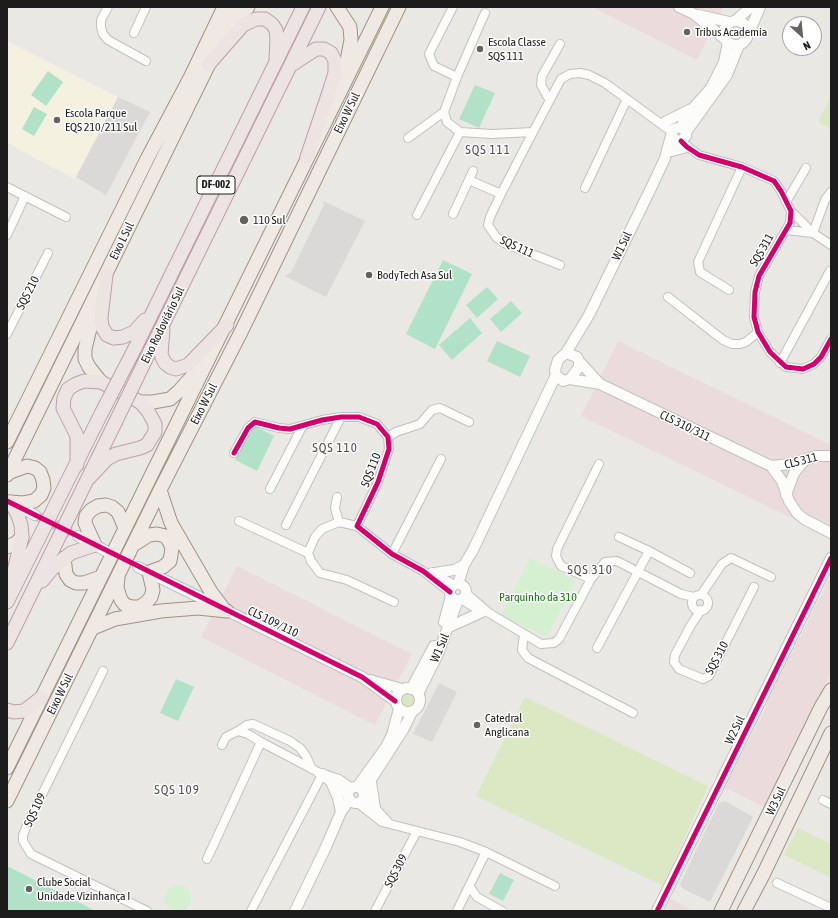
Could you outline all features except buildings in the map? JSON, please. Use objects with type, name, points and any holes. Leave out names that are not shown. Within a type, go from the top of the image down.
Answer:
[{"type":"highway","name":"Eixo Rodoviário Sul","points":[[7,601],[77,465],[303,7]]},
{"type":"highway","name":"Eixo Rodoviário Sul","points":[[7,643],[24,605],[88,479],[292,65],[319,7]]},
{"type":"highway","points":[[208,65],[243,25],[256,19],[265,19],[272,24],[276,30],[277,39],[275,66]]},
{"type":"highway","points":[[292,65],[316,49],[324,49],[331,53],[335,61],[335,73],[307,157]]},
{"type":"highway","points":[[106,275],[101,318],[102,327],[107,335],[114,338],[123,337],[134,332],[153,312]]},
{"type":"highway","points":[[164,324],[162,355],[165,363],[176,369],[188,365],[227,325]]},
{"type":"highway","points":[[77,465],[77,436],[63,408],[64,398],[68,389],[84,381],[101,382],[140,402],[152,416],[155,424],[155,432],[147,445],[124,451],[107,459],[88,479]]},
{"type":"highway","points":[[7,601],[22,537],[21,525],[17,513],[9,501]]},
{"type":"highway","points":[[24,605],[52,569],[64,558],[79,549],[100,548]]},
{"type":"highway","points":[[7,710],[14,712],[24,711],[41,698]]},
{"type":"main road","name":"Eixo L Sul","points":[[7,442],[147,159],[191,76],[224,7]]},
{"type":"main road","name":"Eixo L Sul","points":[[8,474],[237,7]]},
{"type":"main road","points":[[218,44],[248,7]]},
{"type":"main road","points":[[337,7],[350,27],[351,40],[338,98]]},
{"type":"main road","name":"Eixo W Sul","points":[[7,768],[227,325],[307,157],[338,98],[382,7]]},
{"type":"main road","name":"Eixo W Sul","points":[[7,801],[135,544],[160,490],[241,332],[399,7]]},
{"type":"main road","points":[[96,294],[91,325],[84,349],[85,359],[89,367],[101,382]]},
{"type":"main road","points":[[140,402],[153,402],[170,399],[188,382],[213,352]]},
{"type":"main road","points":[[7,426],[23,411]]},
{"type":"main road","points":[[8,474],[28,466],[35,468],[40,472],[44,480],[44,488],[41,495],[34,501],[23,503],[9,501]]},
{"type":"main road","points":[[160,490],[171,523],[211,592],[225,610]]},
{"type":"main road","points":[[100,548],[85,523],[86,516],[91,510],[98,506],[106,505],[112,508],[118,512],[125,528]]},
{"type":"main road","points":[[118,577],[117,588],[121,600],[125,605],[132,607],[139,606],[146,603],[151,597],[153,590],[144,570],[164,567],[170,562],[172,548],[169,540],[165,536],[158,534],[149,535],[135,544]]},
{"type":"main road","points":[[7,546],[16,543],[22,537]]},
{"type":"main road","points":[[64,558],[66,574],[70,580],[76,583],[84,583],[101,577]]},
{"type":"main road","points":[[93,628],[115,619],[161,611],[198,608],[225,610]]},
{"type":"main road","name":"W3 Sul","points":[[721,911],[821,707],[831,690]]},
{"type":"main road","name":"W3 Sul","points":[[744,911],[763,875],[831,733]]},
{"type":"street","points":[[108,7],[101,20],[100,27],[103,34],[108,40],[146,61]]},
{"type":"street","points":[[134,33],[146,7]]},
{"type":"street","points":[[453,7],[429,54],[434,66],[457,77]]},
{"type":"street","points":[[679,7],[694,14],[727,41],[739,45],[744,43],[760,7]]},
{"type":"street","points":[[727,41],[724,33],[725,27],[750,7]]},
{"type":"street","points":[[485,13],[457,77],[444,112],[447,122],[460,132],[492,134],[532,132]]},
{"type":"street","points":[[694,14],[744,23],[747,26],[748,35]]},
{"type":"street","name":"W1 Sul","points":[[665,158],[681,137],[693,108],[711,88],[720,71],[727,41]]},
{"type":"street","points":[[549,100],[541,85],[542,76],[560,44]]},
{"type":"street","name":"W1 Sul","points":[[566,353],[579,333],[665,158],[727,75],[739,45]]},
{"type":"street","name":"SQS 111","points":[[560,266],[504,243],[491,232],[488,225],[490,217],[532,132],[561,79],[570,74],[580,73],[589,75],[605,83],[653,119],[681,137]]},
{"type":"street","points":[[584,188],[627,99]]},
{"type":"street","points":[[664,122],[693,108]]},
{"type":"street","points":[[408,138],[430,120],[444,112]]},
{"type":"street","name":"SQS 111","points":[[653,119],[664,122],[681,137]]},
{"type":"street","points":[[417,216],[460,132]]},
{"type":"street","name":"SQS 311","points":[[681,137],[699,155],[742,167],[774,181],[791,210],[813,233],[831,245]]},
{"type":"street","points":[[729,290],[700,272],[698,262],[742,167]]},
{"type":"street","points":[[786,202],[806,168]]},
{"type":"street","points":[[453,214],[473,171]]},
{"type":"street","points":[[469,180],[501,194]]},
{"type":"street","points":[[7,187],[66,217]]},
{"type":"street","points":[[813,233],[825,200],[831,192]]},
{"type":"street","points":[[7,235],[25,196]]},
{"type":"street","name":"SQS 311","points":[[780,363],[770,352],[758,332],[754,317],[759,276],[790,223],[791,210]]},
{"type":"street","name":"SQS 311","points":[[786,230],[813,233]]},
{"type":"street","name":"SQS 210","points":[[7,334],[48,253]]},
{"type":"street","points":[[830,270],[780,363],[794,369],[803,369],[814,364],[821,357],[831,339]]},
{"type":"street","points":[[668,297],[722,340],[732,344],[746,342],[758,332]]},
{"type":"street","name":"W1 Sul","points":[[578,359],[579,333]]},
{"type":"street","points":[[566,353],[578,359],[577,371],[569,380],[560,380],[556,375],[556,365],[558,360],[566,353]]},
{"type":"street","name":"CLS 310/311","points":[[578,359],[600,384]]},
{"type":"street","name":"W1 Sul","points":[[411,690],[431,669],[449,627],[464,566],[545,401],[556,375]]},
{"type":"street","name":"W1 Sul","points":[[545,401],[569,380]]},
{"type":"street","name":"CLS 310/311","points":[[569,380],[600,384],[771,466]]},
{"type":"street","points":[[234,453],[248,428],[255,422],[290,429],[302,427],[322,420],[341,417],[359,417],[377,424],[388,437],[396,432],[420,424],[432,410],[440,408],[468,422]]},
{"type":"street","points":[[286,524],[341,417]]},
{"type":"street","points":[[270,489],[302,427]]},
{"type":"street","name":"SQS 110","points":[[357,526],[387,460],[389,449],[388,437]]},
{"type":"street","name":"CLS 311","points":[[771,466],[792,464],[807,458],[823,455],[831,456]]},
{"type":"street","points":[[786,495],[794,473],[807,458]]},
{"type":"street","points":[[392,554],[441,459]]},
{"type":"street","points":[[591,579],[561,566],[556,556],[557,549],[599,464]]},
{"type":"street","points":[[771,466],[782,481],[786,495],[792,507],[804,519],[831,533]]},
{"type":"street","points":[[337,497],[335,508],[339,522]]},
{"type":"street","points":[[9,501],[35,515]]},
{"type":"street","points":[[239,521],[308,553],[315,567],[320,573],[347,580],[394,602]]},
{"type":"street","points":[[308,553],[315,538],[322,529],[339,522],[357,526],[392,554],[458,592]]},
{"type":"street","points":[[78,536],[100,548]]},
{"type":"street","points":[[619,538],[690,573]]},
{"type":"street","name":"W1 Sul","points":[[411,690],[435,646],[458,592],[473,550]]},
{"type":"street","points":[[597,648],[649,552]]},
{"type":"street","name":"SQS 310","points":[[754,587],[709,676],[705,679],[700,679],[679,670],[674,662],[675,655],[691,625],[698,602],[722,564],[732,558],[771,577]]},
{"type":"street","name":"W2 Sul","points":[[657,911],[831,558]]},
{"type":"street","points":[[435,573],[486,612],[541,644],[554,643],[559,639],[591,579],[600,567],[611,561],[617,561],[698,602]]},
{"type":"street","points":[[423,571],[435,573],[454,570],[464,566]]},
{"type":"street","name":"CLS 109/110","points":[[144,570],[362,677],[411,690]]},
{"type":"street","points":[[449,627],[486,612]]},
{"type":"street","points":[[524,634],[522,650],[528,658],[633,713]]},
{"type":"street","name":"SQS 109","points":[[103,671],[29,821],[23,835],[23,841],[31,854],[147,911]]},
{"type":"street","name":"CLS 109/110","points":[[362,677],[397,705]]},
{"type":"street","points":[[295,911],[336,826],[341,812],[356,795],[371,782],[403,730],[412,712],[419,706],[420,698],[411,690],[396,696],[397,705],[392,735],[386,747],[356,795],[336,826]]},
{"type":"street","points":[[397,705],[402,712],[412,712]]},
{"type":"street","points":[[222,745],[226,737],[247,725],[253,724],[290,741],[306,756],[319,773],[332,784],[356,795],[375,808],[390,824]]},
{"type":"street","points":[[238,731],[248,734],[319,773],[339,779],[382,822],[486,852],[555,886]]},
{"type":"street","points":[[207,859],[261,742]]},
{"type":"street","points":[[251,911],[319,773]]},
{"type":"street","points":[[371,782],[375,808]]},
{"type":"street","points":[[332,784],[338,798],[341,812]]},
{"type":"street","points":[[823,800],[831,804]]},
{"type":"street","name":"SQS 309","points":[[375,911],[417,831]]},
{"type":"street","points":[[457,911],[486,852]]},
{"type":"street","points":[[777,883],[831,908]]},
{"type":"street","points":[[470,887],[477,897],[502,911]]},
{"type":"shaded area","points":[[592,7],[724,7],[697,60]]},
{"type":"shaded area","name":"Escola Parque EQS 210/211 Sul","points":[[7,41],[118,97],[75,179],[7,143]]},
{"type":"shaded area","points":[[118,97],[150,112],[106,195],[76,177]]},
{"type":"shaded area","points":[[323,201],[365,221],[326,297],[285,276],[291,272],[324,205]]},
{"type":"shaded area","points":[[618,341],[831,445],[831,537],[581,416]]},
{"type":"shaded area","points":[[237,566],[412,654],[375,725],[201,637]]},
{"type":"shaded area","points":[[831,576],[831,673],[765,807],[724,787],[768,705],[766,704]]},
{"type":"shaded area","points":[[439,683],[457,692],[432,742],[413,734]]},
{"type":"shaded area","points":[[725,801],[753,817],[710,902],[683,889],[680,884],[719,803]]},
{"type":"shaded area","points":[[671,899],[694,911],[665,911]]},
{"type":"green space","points":[[48,71],[63,82],[46,106],[31,95]]},
{"type":"green space","points":[[475,85],[495,93],[479,128],[459,119]]},
{"type":"green space","points":[[831,97],[831,129],[818,122]]},
{"type":"green space","points":[[34,107],[47,114],[34,136],[22,129]]},
{"type":"green space","points":[[443,260],[472,274],[435,349],[406,334]]},
{"type":"green space","points":[[487,287],[498,299],[477,318],[466,305]]},
{"type":"green space","points":[[511,301],[522,313],[501,332],[490,319]]},
{"type":"green space","points":[[470,318],[482,333],[452,360],[439,345]]},
{"type":"green space","points":[[497,341],[530,356],[520,377],[487,361]]},
{"type":"green space","points":[[253,425],[274,436],[257,471],[235,460]]},
{"type":"green space","name":"Parquinho da 310","points":[[530,558],[576,580],[547,637],[501,615]]},
{"type":"green space","points":[[176,679],[194,687],[178,721],[160,713]]},
{"type":"green space","points":[[408,690],[415,693],[418,700],[415,707],[408,710],[401,707],[398,700],[401,693]]},
{"type":"green space","points":[[525,697],[708,786],[663,886],[476,796]]},
{"type":"green space","points":[[798,828],[831,844],[831,878],[784,855]]},
{"type":"green space","name":"Clube Social Unidade Vizinhança I","points":[[7,866],[96,911],[7,911]]},
{"type":"green space","points":[[500,873],[514,880],[503,901],[489,894]]},
{"type":"green space","points":[[178,885],[188,888],[191,898],[188,908],[178,911],[168,908],[165,898],[168,888]]},
{"type":"tunnel","points":[[35,515],[78,536]]},
{"type":"cycle path","points":[[681,141],[699,155],[742,167],[774,181],[791,211],[790,223],[759,276],[755,292],[754,317],[758,332],[770,352],[786,367],[803,369],[814,364],[821,357],[831,339]]},
{"type":"cycle path","points":[[234,453],[248,428],[255,422],[290,429],[322,420],[341,417],[359,417],[377,424],[388,437],[389,449],[378,482],[357,526],[392,554],[423,571],[450,592]]},
{"type":"cycle path","points":[[7,501],[362,677],[395,701]]},
{"type":"cycle path","points":[[657,911],[831,558]]},
{"type":"place","name":"Tribus Academia","points":[[687,32]]},
{"type":"place","name":"Escola Classe SQS 111","points":[[480,49]]},
{"type":"place","name":"Escola Parque EQS 210/211 Sul","points":[[57,120]]},
{"type":"place","name":"110 Sul","points":[[244,220]]},
{"type":"place","name":"BodyTech Asa Sul","points":[[369,275]]},
{"type":"place","name":"Catedral Anglicana","points":[[477,725]]},
{"type":"place","name":"Clube Social Unidade Vizinhança I","points":[[29,889]]},
{"type":"district","name":"SQS 111","points":[[488,150]]},
{"type":"district","name":"SQS 110","points":[[335,448]]},
{"type":"district","name":"SQS 310","points":[[590,570]]},
{"type":"district","name":"SQS 109","points":[[177,790]]}]
